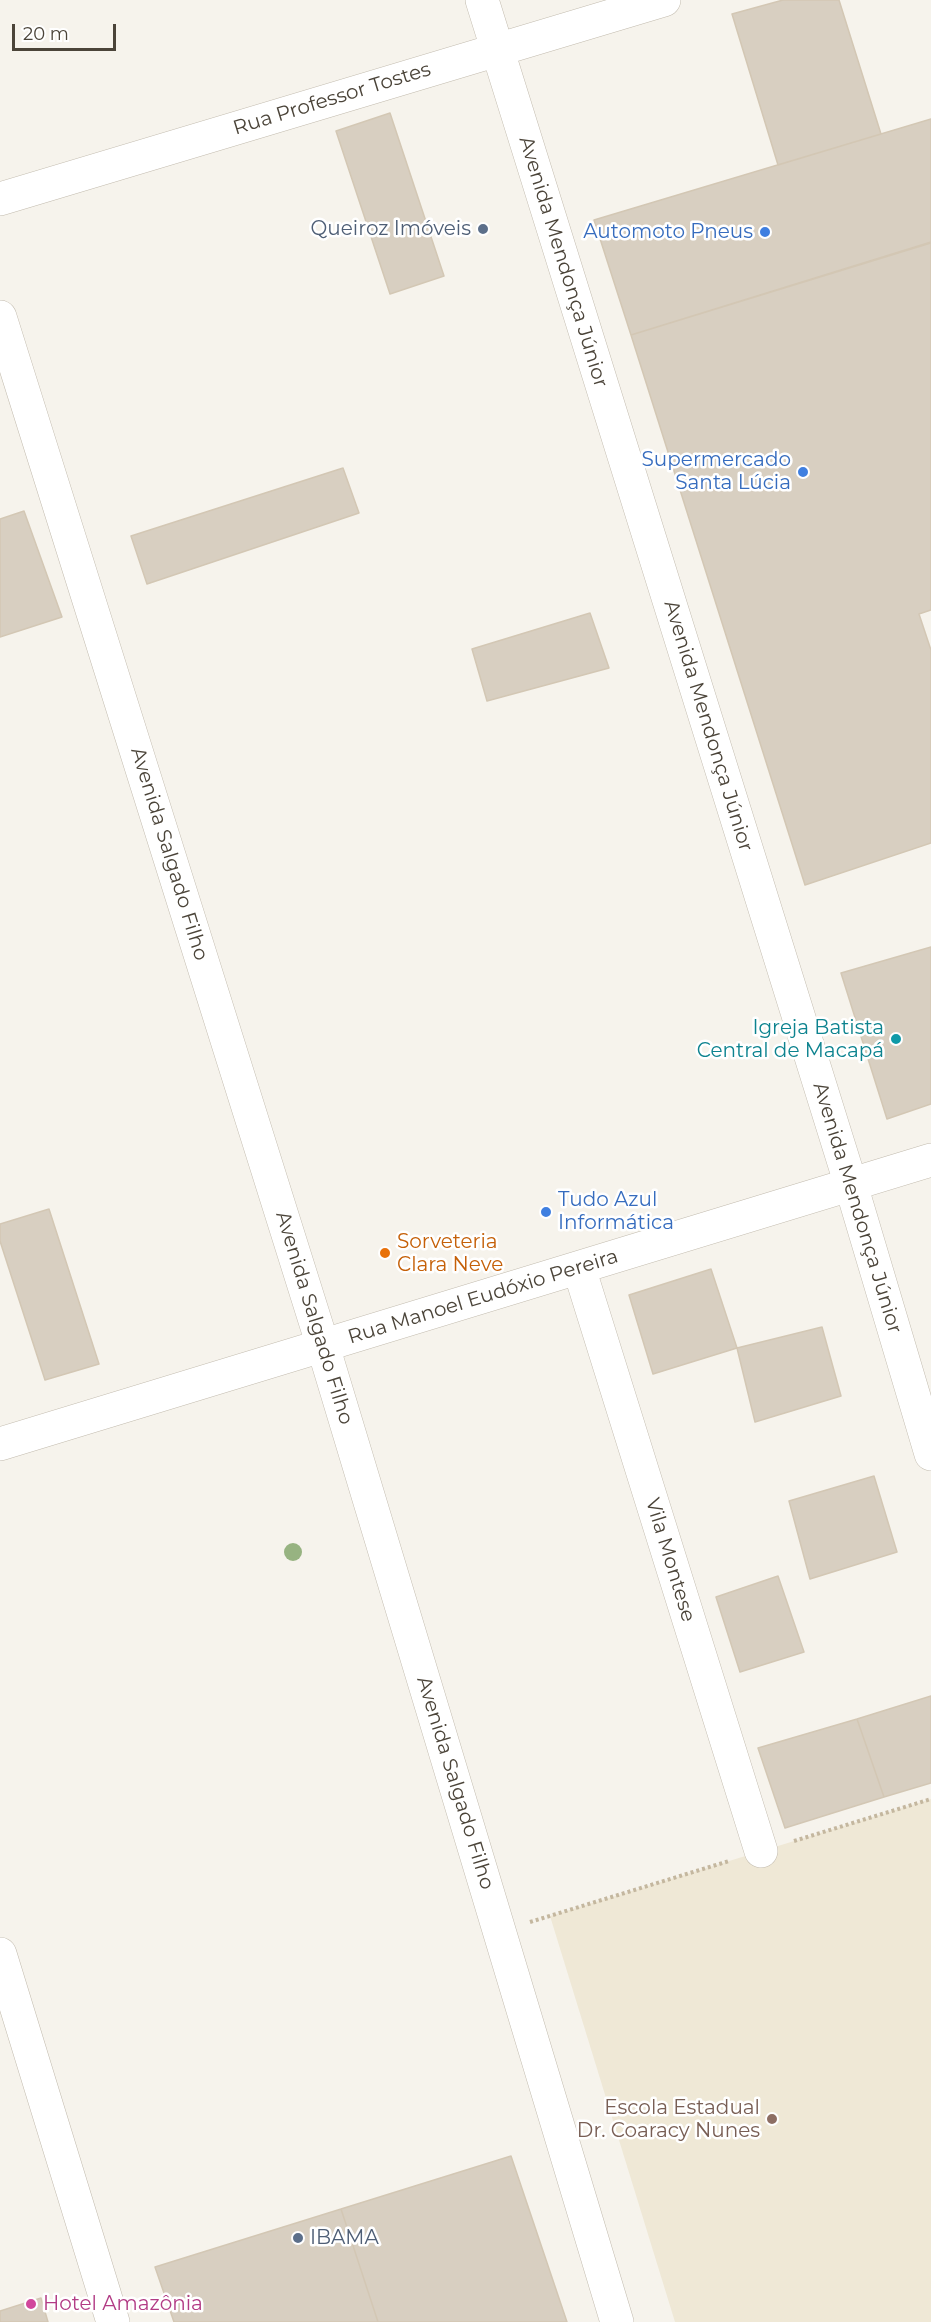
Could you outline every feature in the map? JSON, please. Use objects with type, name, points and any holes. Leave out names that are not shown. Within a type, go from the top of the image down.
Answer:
[{"type":"street","name":"Avenida Mendonça Júnior","points":[[482,0],[851,1185],[931,1454]]},
{"type":"street","name":"Rua Professor Tostes","points":[[0,199],[664,0]]},
{"type":"street","name":"Avenida Salgado Filho","points":[[0,317],[323,1346],[617,2322]]},
{"type":"street","name":"Rua Manoel Eudóxio Pereira","points":[[0,1444],[931,1160]]},
{"type":"street","name":"Vila Montese","points":[[579,1268],[761,1851]]},
{"type":"street","points":[[0,1954],[113,2322]]},
{"type":"path","points":[[499,1931],[931,1799]]},
{"type":"shaded area","name":"Escola Estadual Dr. Coaracy Nunes","points":[[931,1799],[931,2322],[675,2322],[550,1916]]},
{"type":"building","points":[[783,0],[839,0],[881,134],[778,165],[732,14]]},
{"type":"building","points":[[390,113],[444,276],[390,294],[336,131]]},
{"type":"building","name":"Automoto Pneus","points":[[931,119],[931,243],[631,335],[594,220]]},
{"type":"building","name":"Supermercado Santa Lúcia","points":[[931,242],[931,610],[919,614],[931,650],[931,843],[805,885],[631,335]]},
{"type":"building","points":[[343,468],[359,513],[147,584],[131,536]]},
{"type":"building","points":[[24,511],[62,617],[0,637],[0,519]]},
{"type":"building","points":[[590,613],[609,668],[487,701],[472,649]]},
{"type":"building","name":"Igreja Batista Central de Macapá","points":[[931,947],[931,1104],[887,1119],[841,973]]},
{"type":"building","points":[[49,1209],[99,1364],[45,1380],[0,1241],[0,1224]]},
{"type":"building","points":[[711,1269],[737,1348],[653,1374],[629,1295]]},
{"type":"building","points":[[822,1327],[841,1396],[755,1422],[737,1348]]},
{"type":"building","points":[[874,1476],[897,1552],[810,1579],[789,1501]]},
{"type":"building","points":[[778,1576],[804,1652],[740,1672],[716,1597]]},
{"type":"building","points":[[931,1696],[931,1783],[884,1797],[857,1719]]},
{"type":"building","points":[[857,1719],[884,1797],[785,1828],[758,1748]]},
{"type":"building","points":[[511,2156],[567,2322],[378,2322],[341,2209]]},
{"type":"building","name":"IBAMA","points":[[341,2209],[378,2322],[174,2322],[155,2267]]},
{"type":"building","name":"Hotel Amazônia","points":[[41,2298],[48,2322],[0,2322],[0,2311]]},
{"type":"place","name":"Queiroz Imóveis","points":[[483,229]]},
{"type":"place","name":"Automoto Pneus","points":[[765,232]]},
{"type":"place","name":"Supermercado Santa Lúcia","points":[[803,472]]},
{"type":"place","name":"Igreja Batista Central de Macapá","points":[[896,1039]]},
{"type":"place","name":"Tudo Azul Informática","points":[[546,1212]]},
{"type":"place","name":"Sorveteria Clara Neve","points":[[385,1253]]},
{"type":"place","name":"Escola Estadual Dr. Coaracy Nunes","points":[[772,2119]]},
{"type":"place","name":"IBAMA","points":[[298,2238]]},
{"type":"place","name":"Hotel Amazônia","points":[[31,2304]]}]
